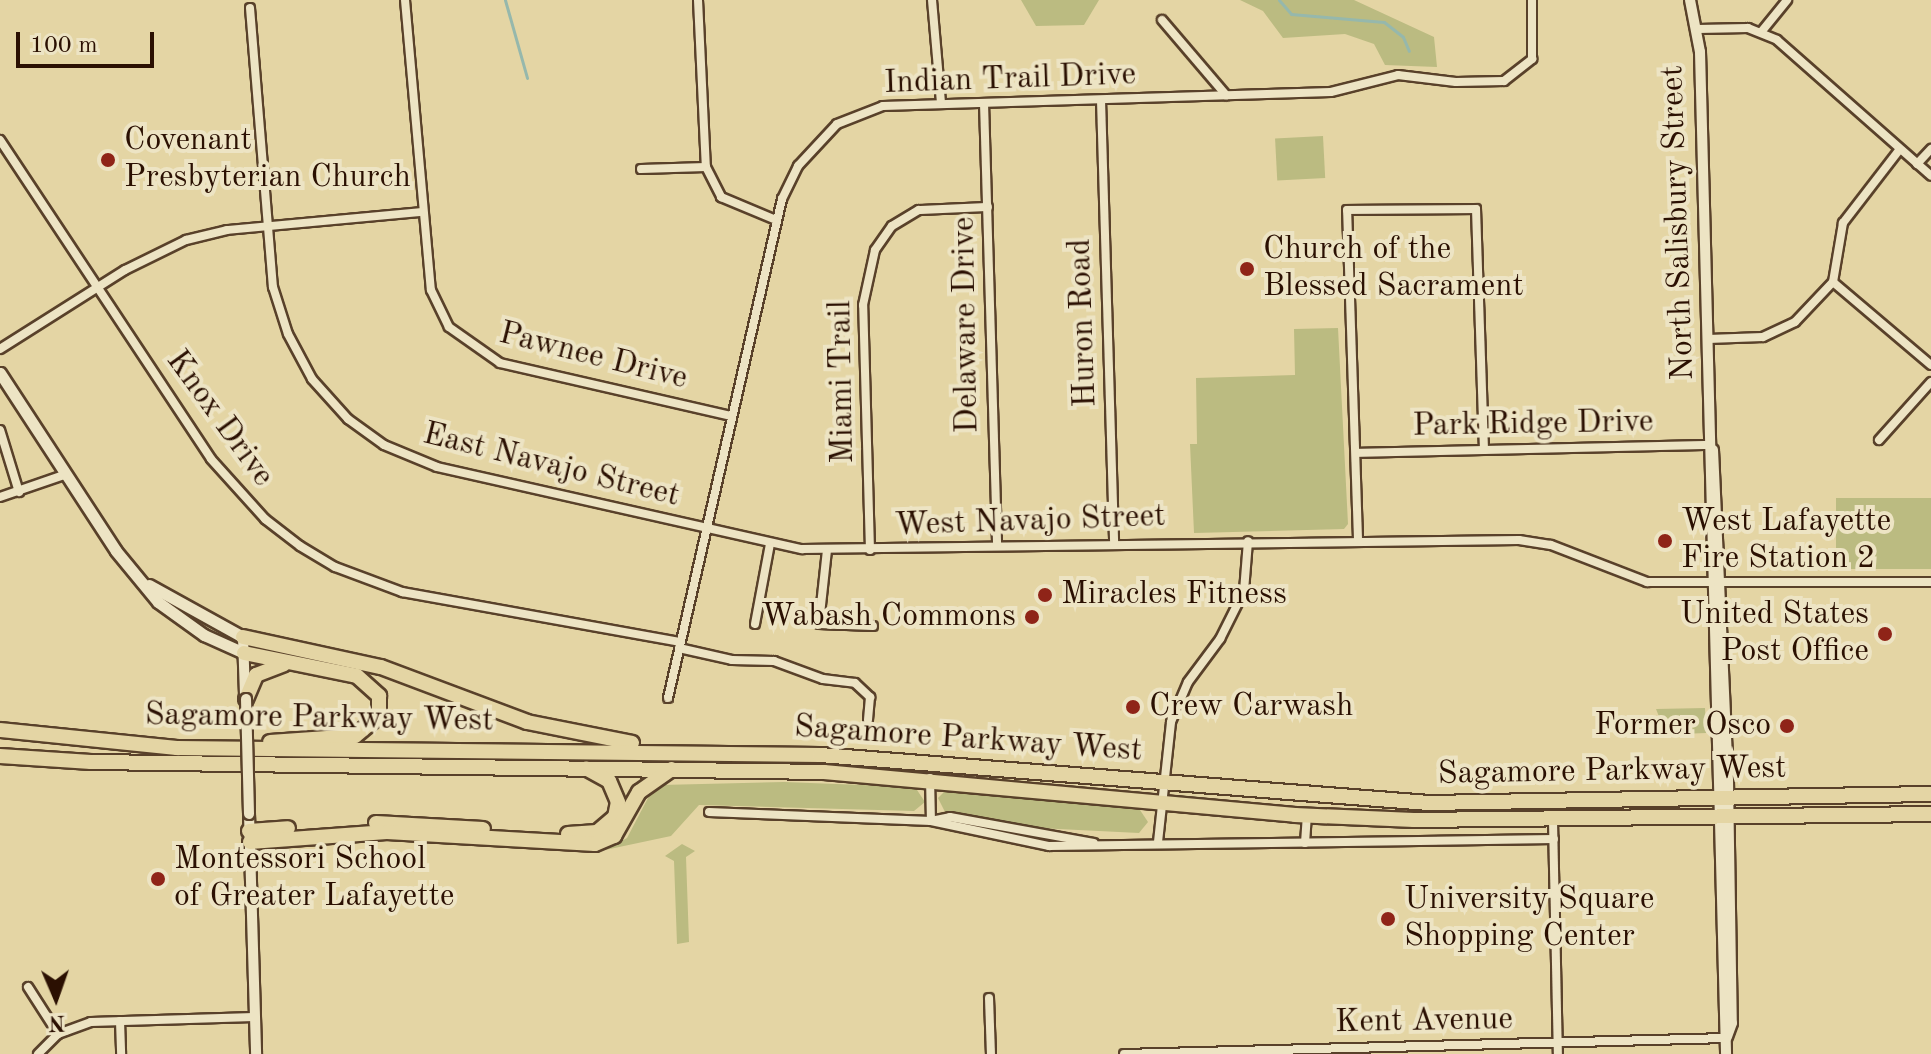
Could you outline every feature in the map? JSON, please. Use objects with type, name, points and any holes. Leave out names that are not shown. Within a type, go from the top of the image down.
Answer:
[{"type":"highway","points":[[234,749],[297,738],[355,736],[373,725],[379,696],[367,681],[292,663],[243,645]]},
{"type":"highway","points":[[243,645],[381,667],[565,732],[672,751]]},
{"type":"highway","points":[[246,699],[250,685],[265,668],[292,663]]},
{"type":"highway","name":"Sagamore Parkway West","points":[[0,730],[177,748],[820,755],[1428,803],[1931,794]]},
{"type":"highway","name":"Sagamore Parkway West","points":[[0,756],[91,762],[582,766],[930,778],[1307,815],[1553,821],[1931,814]]},
{"type":"highway","points":[[249,837],[363,823],[590,834],[609,825],[618,802],[609,781],[582,766]]},
{"type":"highway","points":[[249,837],[349,832],[595,844],[614,836],[639,792],[673,769]]},
{"type":"main road","points":[[0,373],[64,475],[141,580],[243,645]]},
{"type":"street","name":"Pawnee Drive","points":[[405,0],[421,212],[438,310],[482,355],[731,416]]},
{"type":"street","points":[[698,0],[706,167],[721,197],[776,220]]},
{"type":"street","points":[[932,0],[941,103]]},
{"type":"street","name":"Indian Trail Drive","points":[[668,698],[776,220],[791,175],[837,124],[883,106],[1331,92],[1398,75],[1456,82],[1504,81],[1532,59],[1532,0]]},
{"type":"street","name":"North Salisbury Street","points":[[1690,0],[1698,29],[1717,581],[1732,1023],[1726,1038],[1726,1054]]},
{"type":"street","points":[[1762,31],[1787,0]]},
{"type":"street","name":"East Navajo Street","points":[[250,8],[273,287],[288,334],[312,379],[365,432],[437,467],[706,529]]},
{"type":"street","points":[[1162,20],[1226,95]]},
{"type":"street","points":[[1698,29],[1732,26],[1762,31],[1931,176]]},
{"type":"street","name":"Huron Road","points":[[1101,100],[1114,544]]},
{"type":"street","name":"Delaware Drive","points":[[984,103],[997,546]]},
{"type":"street","name":"Knox Drive","points":[[0,140],[211,459],[265,519],[300,546],[335,567],[402,592],[679,645],[732,660],[774,661],[823,679],[855,683],[870,697],[868,720]]},
{"type":"street","points":[[1708,339],[1763,337],[1788,328],[1833,282],[1843,223],[1900,149]]},
{"type":"street","points":[[1917,164],[1931,149]]},
{"type":"street","points":[[641,169],[706,167]]},
{"type":"street","name":"Miami Trail","points":[[870,550],[863,305],[875,250],[892,226],[919,210],[988,207]]},
{"type":"street","points":[[1358,539],[1347,210],[1476,209],[1484,450]]},
{"type":"street","points":[[0,349],[98,288],[186,240],[268,226],[421,212]]},
{"type":"street","points":[[1833,282],[1931,365]]},
{"type":"street","points":[[1879,440],[1931,382]]},
{"type":"street","points":[[0,430],[19,492]]},
{"type":"street","name":"Park Ridge Drive","points":[[1356,453],[1711,445]]},
{"type":"street","points":[[0,497],[64,475]]},
{"type":"street","name":"West Navajo Street","points":[[706,529],[770,544],[827,550],[1358,539],[1519,540],[1551,545],[1635,579],[1717,581]]},
{"type":"street","points":[[1158,842],[1167,735],[1188,682],[1220,639],[1244,591],[1248,541]]},
{"type":"street","points":[[755,624],[770,544]]},
{"type":"street","points":[[827,550],[819,624],[873,626]]},
{"type":"street","points":[[1717,581],[1931,582]]},
{"type":"street","points":[[243,645],[256,1054]]},
{"type":"street","points":[[930,778],[931,821]]},
{"type":"street","points":[[709,812],[931,821],[965,818],[1095,843],[1554,839]]},
{"type":"street","points":[[1305,843],[1307,815]]},
{"type":"street","points":[[1553,821],[1558,1054]]},
{"type":"street","points":[[28,987],[58,1034]]},
{"type":"street","points":[[989,998],[991,1054]]},
{"type":"street","points":[[38,1054],[58,1034],[91,1022],[254,1017]]},
{"type":"street","points":[[120,1021],[121,1054]]},
{"type":"street","name":"Kent Avenue","points":[[1124,1054],[1726,1038]]},
{"type":"green space","points":[[1021,0],[1099,0],[1084,25],[1036,26]]},
{"type":"green space","points":[[1240,0],[1354,0],[1434,37],[1437,67],[1385,65],[1374,44],[1345,34],[1283,38],[1263,11]]},
{"type":"green space","points":[[1323,136],[1325,178],[1277,180],[1275,139]]},
{"type":"green space","points":[[1338,328],[1348,524],[1344,529],[1194,533],[1190,444],[1197,444],[1196,378],[1295,375],[1294,329]]},
{"type":"green space","points":[[1836,498],[1931,498],[1931,569],[1836,569]]},
{"type":"green space","points":[[1705,708],[1706,733],[1656,735],[1656,724],[1662,724],[1656,709]]},
{"type":"green space","points":[[784,782],[915,787],[925,802],[914,811],[699,805],[671,836],[605,850],[627,838],[649,796],[661,785]]},
{"type":"green space","points":[[947,789],[1140,810],[1148,822],[1139,833],[1038,828],[945,812],[938,798]]},
{"type":"green space","points":[[682,844],[695,851],[686,857],[689,942],[677,944],[674,861],[665,856]]},
{"type":"waterway","points":[[505,0],[527,78]]},
{"type":"waterway","points":[[1279,0],[1291,14],[1384,22],[1403,37],[1409,51]]},
{"type":"place","name":"Covenant Presbyterian Church","points":[[108,160]]},
{"type":"place","name":"Church of the Blessed Sacrament","points":[[1247,269]]},
{"type":"place","name":"West Lafayette Fire Station 2","points":[[1665,541]]},
{"type":"place","name":"Miracles Fitness","points":[[1045,595]]},
{"type":"place","name":"Wabash Commons","points":[[1032,617]]},
{"type":"place","name":"United States Post Office","points":[[1885,634]]},
{"type":"place","name":"Crew Carwash","points":[[1133,707]]},
{"type":"place","name":"Former Osco","points":[[1787,726]]},
{"type":"place","name":"Montessori School of Greater Lafayette","points":[[158,879]]},
{"type":"place","name":"University Square Shopping Center","points":[[1388,919]]}]
